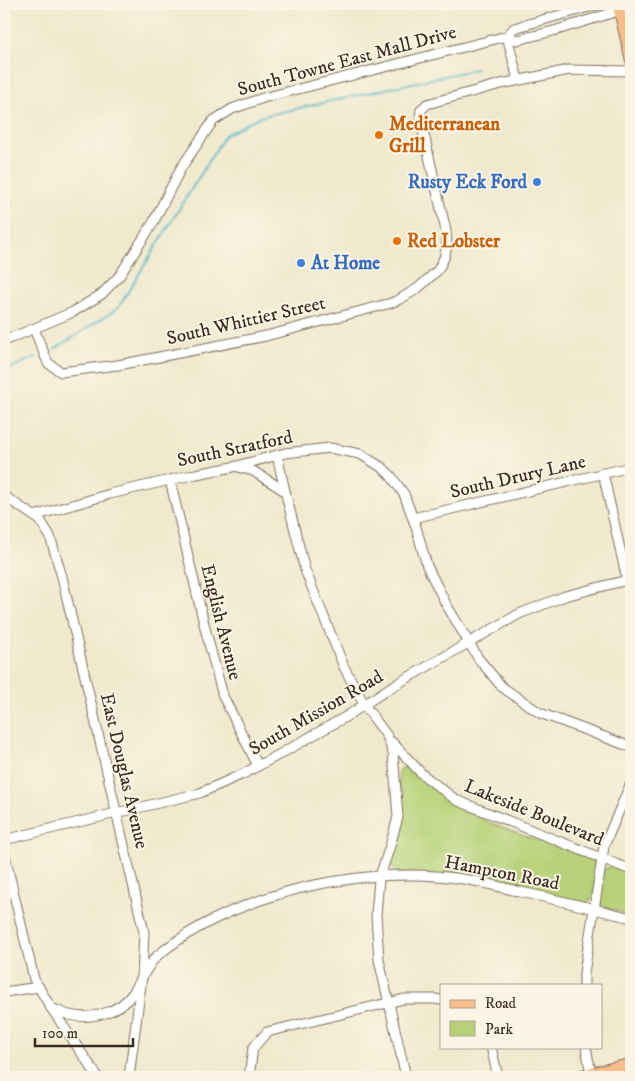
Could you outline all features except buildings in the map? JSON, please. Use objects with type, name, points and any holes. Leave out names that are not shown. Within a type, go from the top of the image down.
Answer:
[{"type":"main road","points":[[619,7],[631,59]]},
{"type":"main road","points":[[627,43],[631,30]]},
{"type":"main road","points":[[575,1077],[613,1073],[631,1064]]},
{"type":"street","name":"South Towne East Mall Drive","points":[[4,341],[80,308],[102,294],[120,275],[153,223],[181,168],[213,121],[232,109],[263,98],[507,36],[514,28],[600,4]]},
{"type":"street","name":"South Towne East Mall Drive","points":[[507,36],[517,40],[557,30],[619,7],[631,7]]},
{"type":"street","points":[[507,36],[518,80],[569,70],[631,71]]},
{"type":"street","name":"South Whittier Street","points":[[34,328],[48,363],[61,372],[118,365],[266,336],[400,299],[417,289],[438,270],[446,252],[446,231],[420,120],[421,110],[427,104],[518,80]]},
{"type":"street","name":"South Stratford","points":[[34,516],[110,494],[277,456],[330,448],[360,454],[383,468],[404,494],[427,566],[446,604],[478,658],[502,687],[540,713],[631,747]]},
{"type":"street","name":"Lakeside Boulevard","points":[[277,456],[305,570],[344,667],[364,704],[404,756],[422,774],[456,800],[631,870]]},
{"type":"street","points":[[233,467],[253,471],[285,491]]},
{"type":"street","name":"South Drury Lane","points":[[413,518],[631,467]]},
{"type":"street","points":[[604,474],[629,579]]},
{"type":"street","name":"English Avenue","points":[[170,480],[223,696],[258,766]]},
{"type":"street","name":"East Douglas Avenue","points":[[4,496],[40,520],[50,536],[62,577],[144,932],[142,977],[129,1077]]},
{"type":"street","name":"South Mission Road","points":[[4,840],[200,793],[258,766],[519,614],[565,596],[629,579]]},
{"type":"street","points":[[387,736],[393,753],[398,817],[380,876],[376,915],[379,960],[406,1077]]},
{"type":"street","points":[[584,984],[584,973],[604,846],[631,783]]},
{"type":"street","points":[[4,852],[34,979],[51,1008],[98,1077]]},
{"type":"street","name":"Hampton Road","points":[[51,1008],[69,1014],[88,1016],[110,1011],[123,1003],[132,994],[156,957],[198,928],[246,905],[308,887],[380,876],[420,875],[469,880],[631,918]]},
{"type":"street","points":[[4,992],[39,987]]},
{"type":"street","points":[[249,1077],[253,1048],[267,1032],[404,998],[440,1000]]},
{"type":"street","points":[[491,1048],[498,1077]]},
{"type":"street","points":[[586,1048],[591,1074]]},
{"type":"green space","points":[[408,766],[453,802],[489,823],[594,860],[597,866],[593,898],[587,903],[485,879],[399,874],[389,862],[400,830],[402,814],[398,771]]},
{"type":"green space","points":[[610,866],[631,873],[631,916],[600,906],[598,903],[603,870]]},
{"type":"waterway","points":[[55,349],[118,308],[225,135],[259,117],[476,69]]},
{"type":"waterway","points":[[4,371],[36,357]]},
{"type":"place","name":"Mediterranean Grill","points":[[379,135]]},
{"type":"place","name":"Rusty Eck Ford","points":[[537,182]]},
{"type":"place","name":"Red Lobster","points":[[397,241]]},
{"type":"place","name":"At Home","points":[[301,263]]}]
